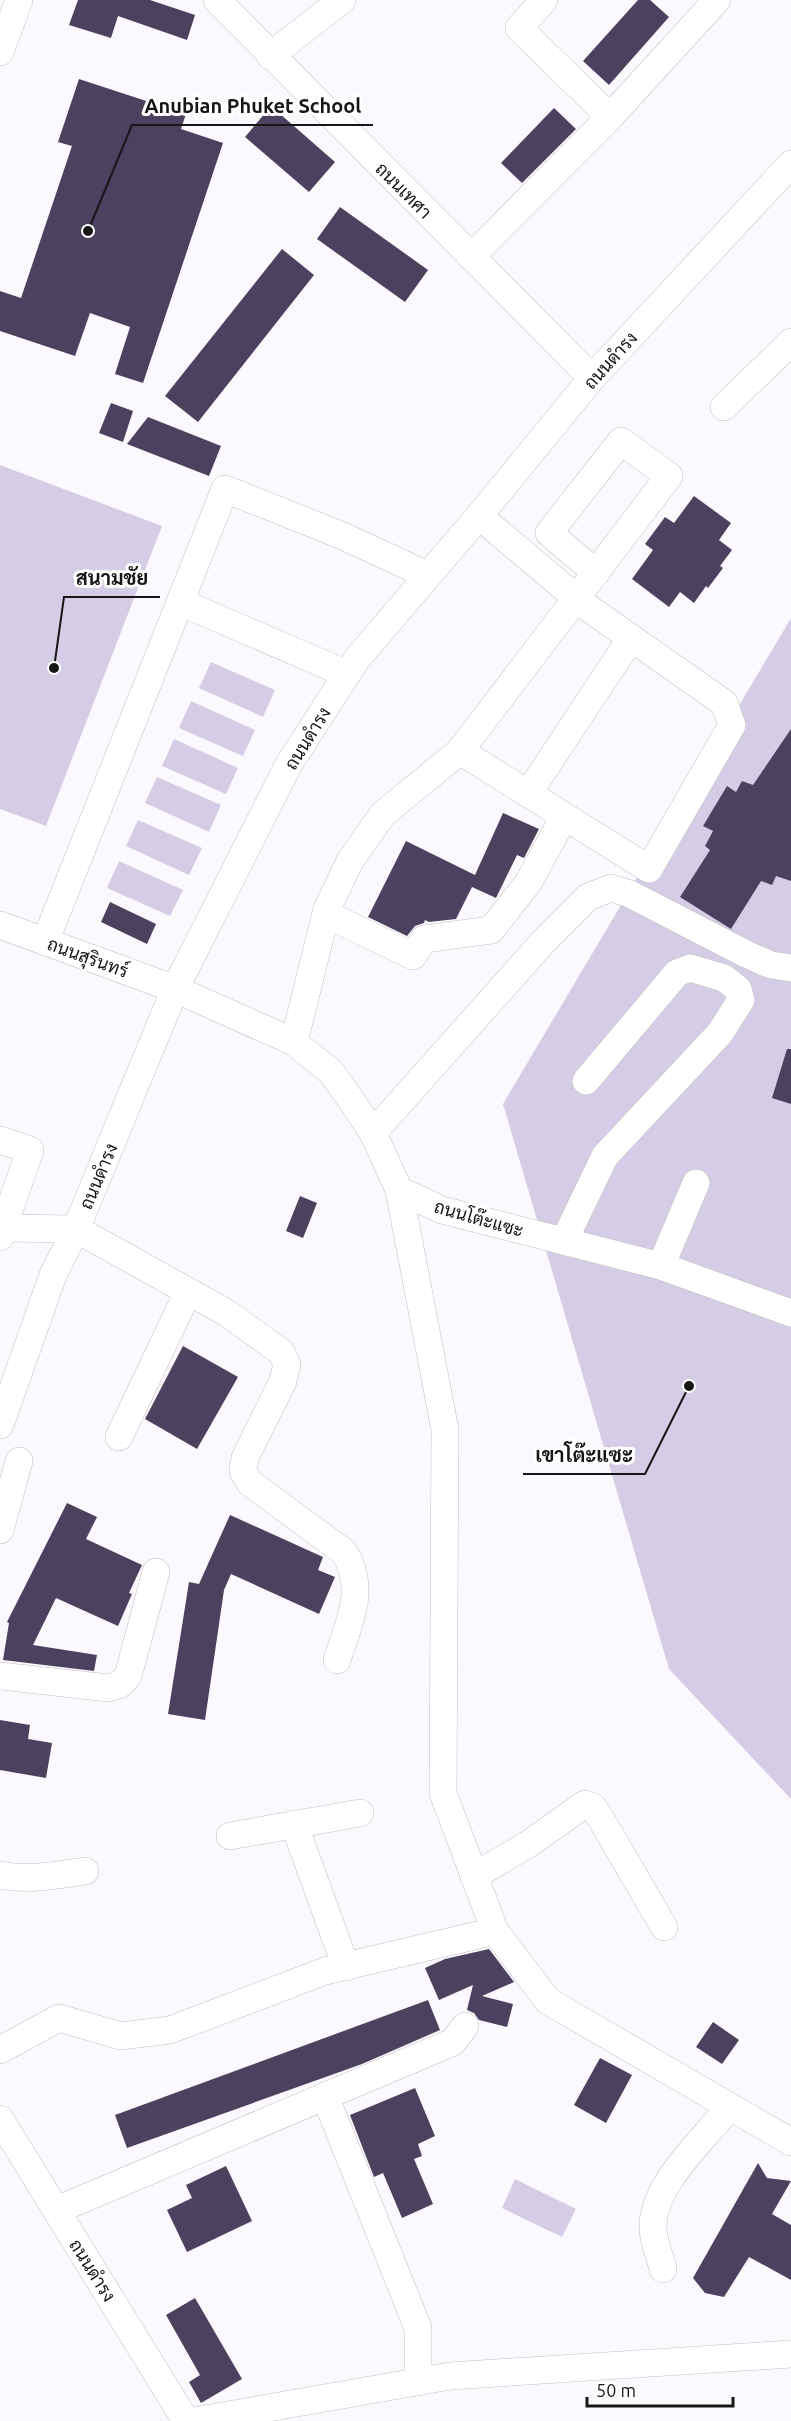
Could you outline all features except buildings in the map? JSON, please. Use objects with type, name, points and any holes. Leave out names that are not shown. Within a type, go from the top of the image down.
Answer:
[{"type":"street","points":[[0,52],[19,0]]},
{"type":"street","name":"ถนนเทศา","points":[[217,0],[270,56],[592,378]]},
{"type":"street","points":[[270,56],[342,0]]},
{"type":"street","points":[[543,0],[519,28],[610,117]]},
{"type":"street","points":[[471,257],[610,117],[717,0]]},
{"type":"street","name":"ถนนดำรง","points":[[0,1425],[53,1275],[76,1229],[176,989],[289,764],[356,660],[426,575],[479,516],[592,378],[791,164]]},
{"type":"street","points":[[724,407],[791,342]]},
{"type":"street","points":[[294,1042],[326,914],[350,861],[383,814],[460,751],[578,599],[669,476],[621,441],[549,533],[596,573]]},
{"type":"street","points":[[45,942],[225,489],[343,536],[426,575]]},
{"type":"street","points":[[460,751],[649,869],[732,725],[724,703],[578,599],[479,516]]},
{"type":"street","points":[[180,602],[347,674]]},
{"type":"street","points":[[528,794],[631,638]]},
{"type":"street","points":[[326,914],[413,956],[424,939],[491,930],[528,883],[564,817]]},
{"type":"street","points":[[373,1134],[543,942],[588,897],[611,888],[630,894],[746,954],[771,965],[791,968]]},
{"type":"street","name":"ถนนสุรินทร์","points":[[0,925],[176,989]]},
{"type":"street","points":[[564,1241],[605,1156],[720,1033],[741,1000],[738,989],[724,978],[690,968],[677,973],[586,1081]]},
{"type":"street","points":[[176,989],[294,1042],[332,1073],[373,1134],[399,1190],[445,1430],[443,1793],[495,1931],[548,2001],[791,2142]]},
{"type":"street","points":[[0,1140],[30,1150],[2,1233],[76,1229],[227,1313],[281,1352],[287,1364],[282,1381],[244,1458],[243,1471],[250,1483],[344,1552],[353,1566],[356,1580],[354,1609],[337,1660]]},
{"type":"street","points":[[661,1266],[696,1183]]},
{"type":"street","name":"ถนนโต๊ะแซะ","points":[[399,1190],[442,1210],[661,1266],[791,1313]]},
{"type":"street","points":[[118,1437],[188,1292]]},
{"type":"street","points":[[0,1530],[19,1461]]},
{"type":"street","points":[[0,1676],[108,1688],[119,1685],[128,1676],[156,1572]]},
{"type":"street","points":[[474,1876],[527,1845],[585,1804],[593,1807],[601,1819],[664,1927]]},
{"type":"street","points":[[230,1836],[360,1813]]},
{"type":"street","points":[[294,1824],[346,1967]]},
{"type":"street","points":[[0,1875],[15,1878],[48,1877],[85,1871]]},
{"type":"street","points":[[0,2050],[59,2018],[121,2036],[170,2030],[325,1971],[495,1931]]},
{"type":"street","points":[[57,2210],[453,2042],[465,2026]]},
{"type":"street","points":[[325,2096],[418,2328],[417,2382]]},
{"type":"street","points":[[663,2269],[653,2229],[655,2212],[661,2196],[669,2180],[729,2107]]},
{"type":"street","name":"ถนนดำรง","points":[[0,2119],[186,2421]]},
{"type":"street","points":[[194,2421],[450,2376],[791,2354]]},
{"type":"shaded area","points":[[0,465],[162,526],[46,826],[0,809]]},
{"type":"shaded area","points":[[791,618],[791,1799],[669,1669],[503,1104]]},
{"type":"shaded area","points":[[211,662],[275,690],[263,717],[199,688]]},
{"type":"shaded area","points":[[191,701],[255,730],[243,756],[179,728]]},
{"type":"shaded area","points":[[174,739],[238,768],[226,794],[162,766]]},
{"type":"shaded area","points":[[157,777],[221,805],[209,832],[145,803]]},
{"type":"shaded area","points":[[138,820],[202,848],[189,875],[126,846]]},
{"type":"shaded area","points":[[119,861],[183,890],[170,916],[107,888]]},
{"type":"shaded area","points":[[515,2179],[576,2209],[562,2237],[502,2208]]},
{"type":"place","name":"Anubian Phuket School","points":[[88,231]]},
{"type":"place","name":"สนามชัย","points":[[54,668]]},
{"type":"place","name":"เขาโต๊ะแซะ","points":[[689,1386]]}]
